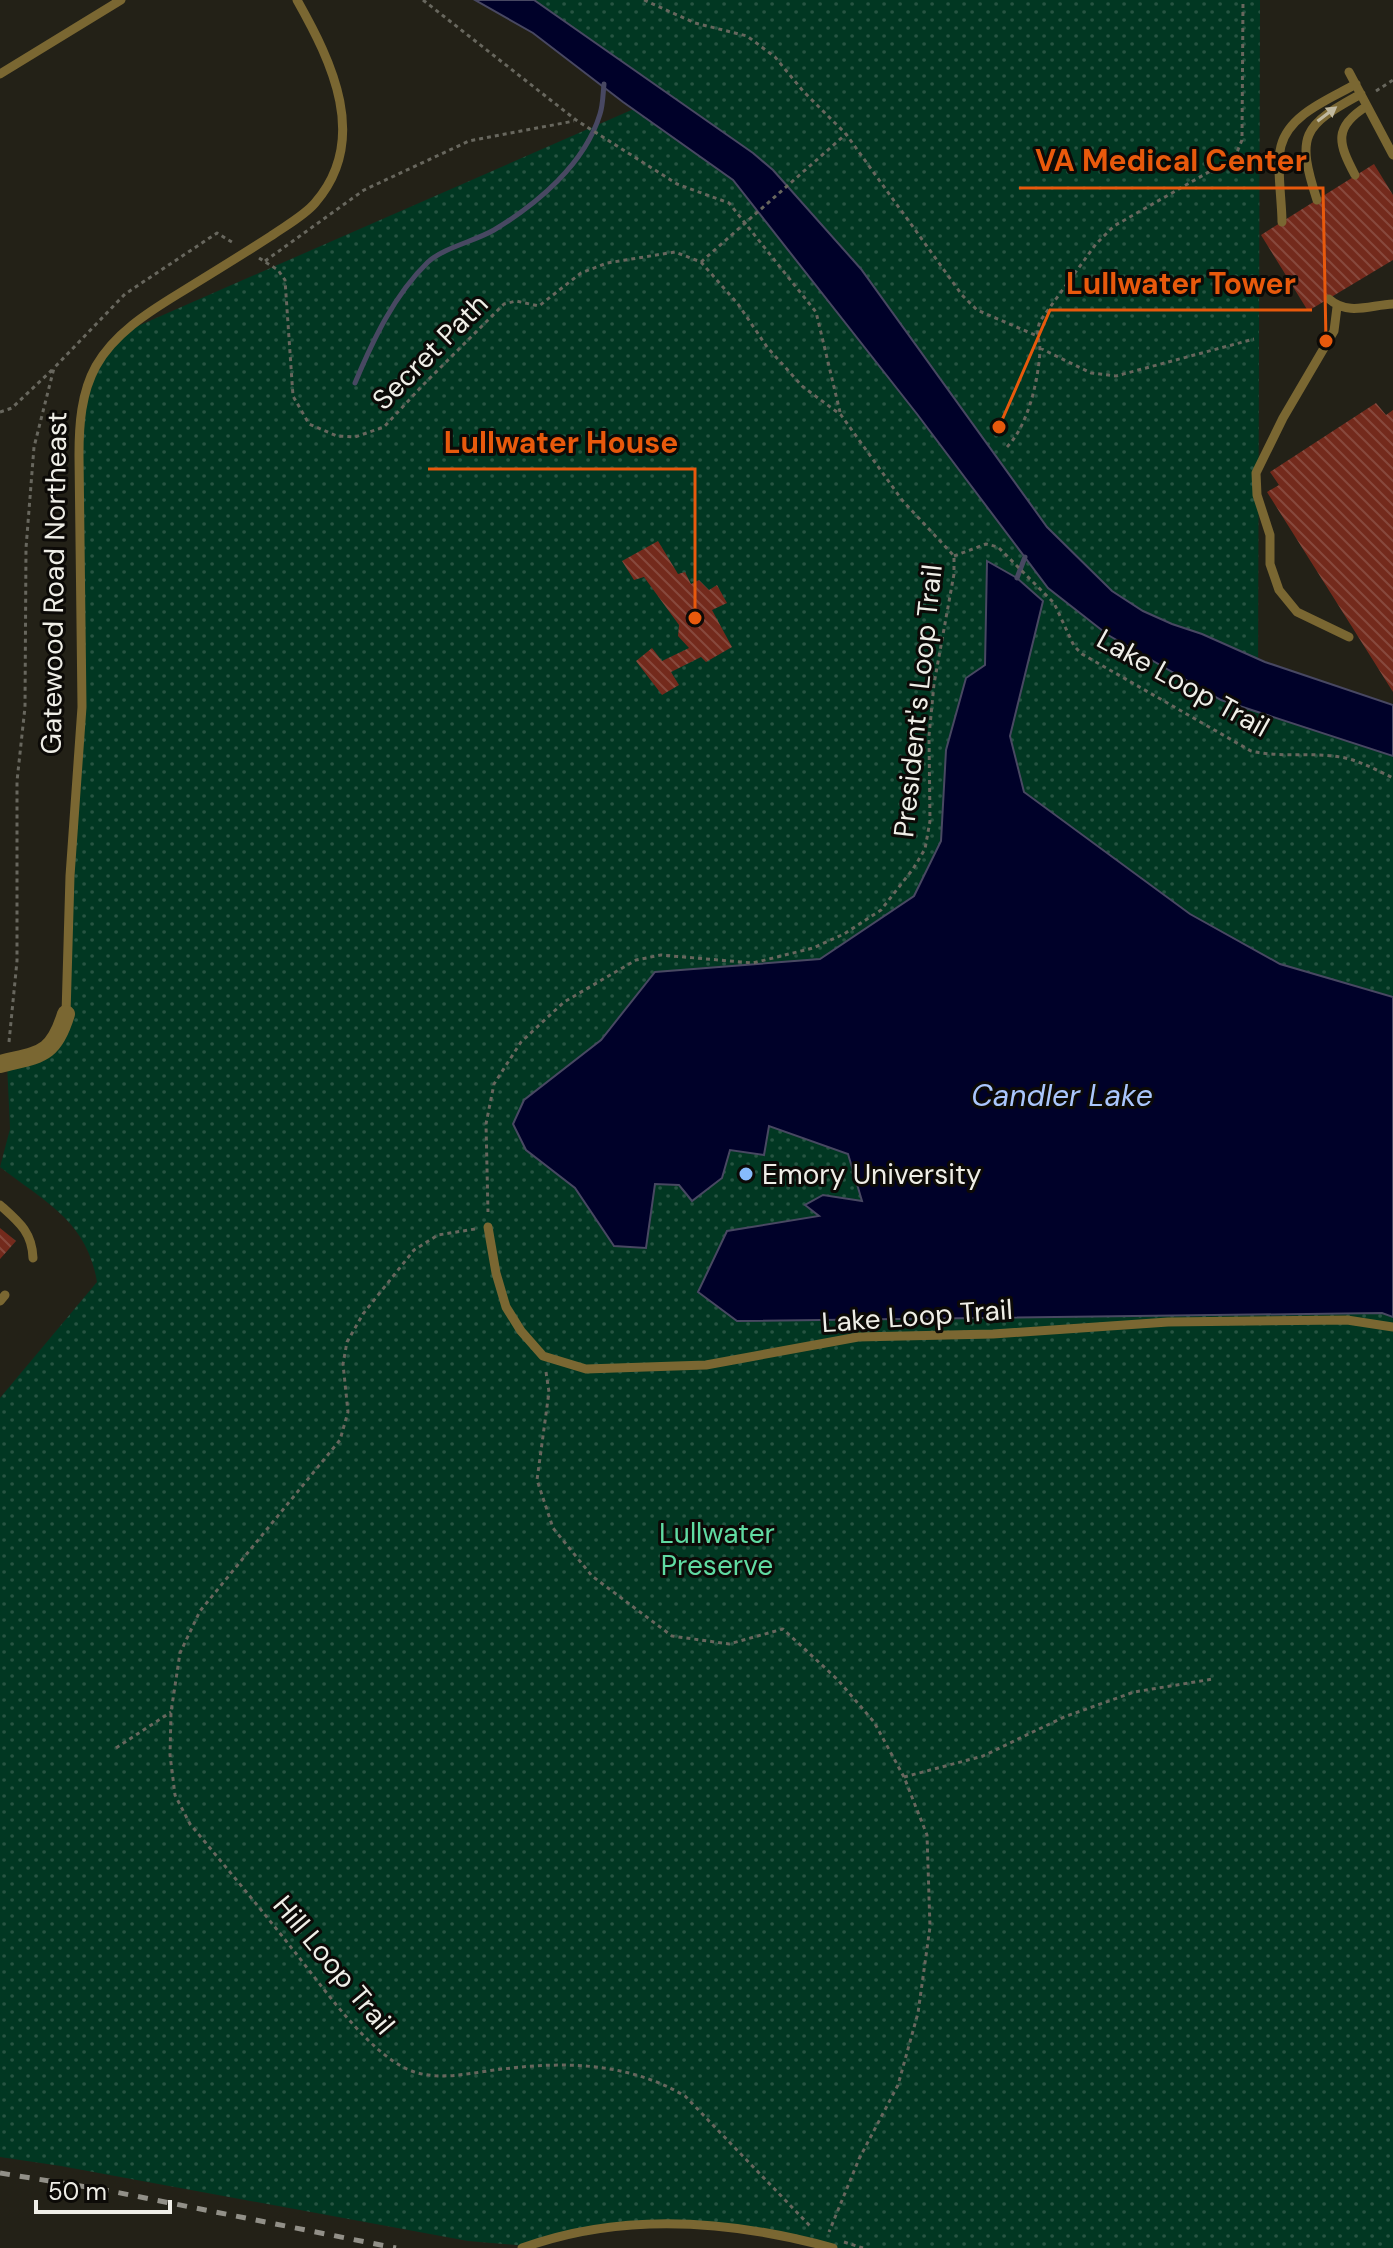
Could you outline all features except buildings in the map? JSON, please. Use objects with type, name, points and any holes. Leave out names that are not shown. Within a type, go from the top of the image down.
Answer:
[{"type":"street","name":"Gatewood Road Northeast","points":[[3,1063],[34,1058],[47,1050],[60,1035],[66,1014]]},
{"type":"lane","points":[[0,74],[121,0]]},
{"type":"lane","name":"Gatewood Road Northeast","points":[[66,1014],[70,876],[82,739],[79,470],[82,409],[96,366],[122,333],[313,206],[329,185],[340,160],[343,141],[340,96],[318,37],[297,0]]},
{"type":"lane","points":[[1349,72],[1393,155]]},
{"type":"lane","points":[[1282,222],[1280,148],[1286,134],[1304,115],[1356,84]]},
{"type":"lane","points":[[1317,200],[1305,152],[1306,137],[1316,122],[1361,94]]},
{"type":"lane","points":[[1355,175],[1341,144],[1341,131],[1349,119],[1367,106]]},
{"type":"lane","points":[[1329,299],[1337,307],[1350,310],[1393,304]]},
{"type":"lane","points":[[1337,307],[1334,331],[1283,418],[1256,473],[1256,484],[1270,535],[1270,564],[1279,590],[1297,612],[1349,637]]},
{"type":"lane","points":[[0,1205],[26,1229],[32,1243],[33,1258]]},
{"type":"lane","points":[[488,1227],[506,1307],[521,1331],[543,1356]]},
{"type":"lane","name":"Lake Loop Trail","points":[[543,1356],[586,1369],[706,1365],[858,1337],[993,1334],[1168,1322],[1347,1320],[1393,1327]]},
{"type":"lane","points":[[522,2248],[569,2234],[627,2225],[685,2223],[757,2229],[836,2244]]},
{"type":"path","points":[[423,0],[576,120],[677,184],[729,203],[816,312],[841,415]]},
{"type":"path","points":[[644,0],[695,23],[747,36],[775,57],[803,91],[846,134],[962,295],[977,310],[1035,335]]},
{"type":"path","points":[[1007,447],[1018,435],[1028,407],[1040,348],[1035,335],[1040,321],[1096,244],[1114,226],[1235,157],[1242,140],[1243,0]]},
{"type":"path","points":[[1375,92],[1393,80]]},
{"type":"path","points":[[265,261],[364,190],[469,141],[576,120]]},
{"type":"path","points":[[701,262],[846,134]]},
{"type":"path","name":"Secret Path","points":[[54,368],[125,294],[217,233],[265,261],[278,270],[285,280],[293,396],[309,424],[337,436],[355,437],[384,427],[504,304],[516,301],[539,306],[581,273],[607,263],[675,252],[701,262]]},
{"type":"path","name":"President's Loop Trail","points":[[488,1227],[486,1124],[494,1084],[521,1042],[564,1002],[636,960],[661,955],[753,963],[813,948],[844,934],[881,910],[925,849],[930,821],[929,736],[934,684],[954,574],[954,556],[902,500],[841,415],[794,376],[767,347],[738,304],[701,262]]},
{"type":"path","points":[[1040,348],[1091,373],[1116,376],[1254,339]]},
{"type":"path","points":[[0,412],[12,408],[54,368]]},
{"type":"path","points":[[3,1063],[17,961],[17,781],[25,707],[26,548],[34,447],[54,368]]},
{"type":"path","name":"Lake Loop Trail","points":[[954,556],[986,544],[998,547],[1054,603],[1074,646],[1082,654],[1251,751],[1268,755],[1340,757],[1362,763],[1393,778]]},
{"type":"path","points":[[116,1748],[171,1712],[180,1653],[200,1611],[340,1440],[348,1412],[343,1364],[347,1342],[363,1314],[414,1250],[438,1235],[488,1227]]},
{"type":"path","points":[[543,1356],[549,1392],[537,1480],[553,1528],[592,1576],[672,1636],[729,1644],[783,1629],[837,1679],[874,1722],[904,1777],[927,1835],[930,1927],[918,2013],[898,2085],[859,2159],[827,2237]]},
{"type":"path","points":[[904,1777],[983,1756],[1064,1717],[1134,1692],[1213,1679]]},
{"type":"path","name":"Hill Loop Trail","points":[[171,1712],[170,1755],[175,1795],[190,1824],[377,2049],[408,2070],[431,2076],[465,2075],[546,2064],[586,2065],[623,2071],[665,2085],[685,2096],[813,2230]]},
{"type":"path","points":[[836,2244],[863,2248]]},
{"type":"green space","name":"Lullwater Preserve","points":[[508,0],[1260,0],[1258,682],[1393,730],[1393,2248],[833,2248],[778,2233],[652,2223],[528,2246],[468,2241],[0,2157],[0,1398],[97,1282],[92,1261],[74,1228],[48,1203],[0,1167],[10,1129],[7,1062],[60,1035],[82,739],[79,430],[87,386],[122,333],[652,101]]},
{"type":"water","points":[[475,0],[534,0],[753,153],[773,170],[861,269],[1047,527],[1112,591],[1143,611],[1265,662],[1393,705],[1393,756],[1221,700],[1108,635],[1048,588],[917,414],[733,180],[533,33]]},
{"type":"water","name":"Candler Lake","points":[[987,561],[1017,578],[1043,601],[1010,736],[1024,792],[1190,914],[1280,964],[1393,997],[1393,1317],[1382,1313],[737,1321],[698,1292],[727,1231],[819,1216],[805,1205],[823,1195],[862,1201],[848,1154],[769,1126],[764,1155],[730,1150],[722,1178],[692,1201],[679,1185],[655,1184],[646,1248],[614,1246],[575,1188],[526,1150],[513,1124],[524,1100],[601,1040],[655,972],[820,959],[914,896],[941,841],[946,750],[966,678],[985,665]]},
{"type":"waterway","points":[[355,383],[395,303],[428,262],[510,220],[558,181],[571,166],[593,132],[601,110],[604,84]]},
{"type":"waterway","points":[[1017,578],[1025,557]]},
{"type":"railway","points":[[0,2173],[105,2190],[396,2248]]},
{"type":"place","name":"VA Medical Center","points":[[1326,341]]},
{"type":"place","name":"Lullwater Tower","points":[[999,427]]},
{"type":"place","name":"Lullwater House","points":[[695,618]]},
{"type":"place","name":"Emory University","points":[[746,1174]]}]
